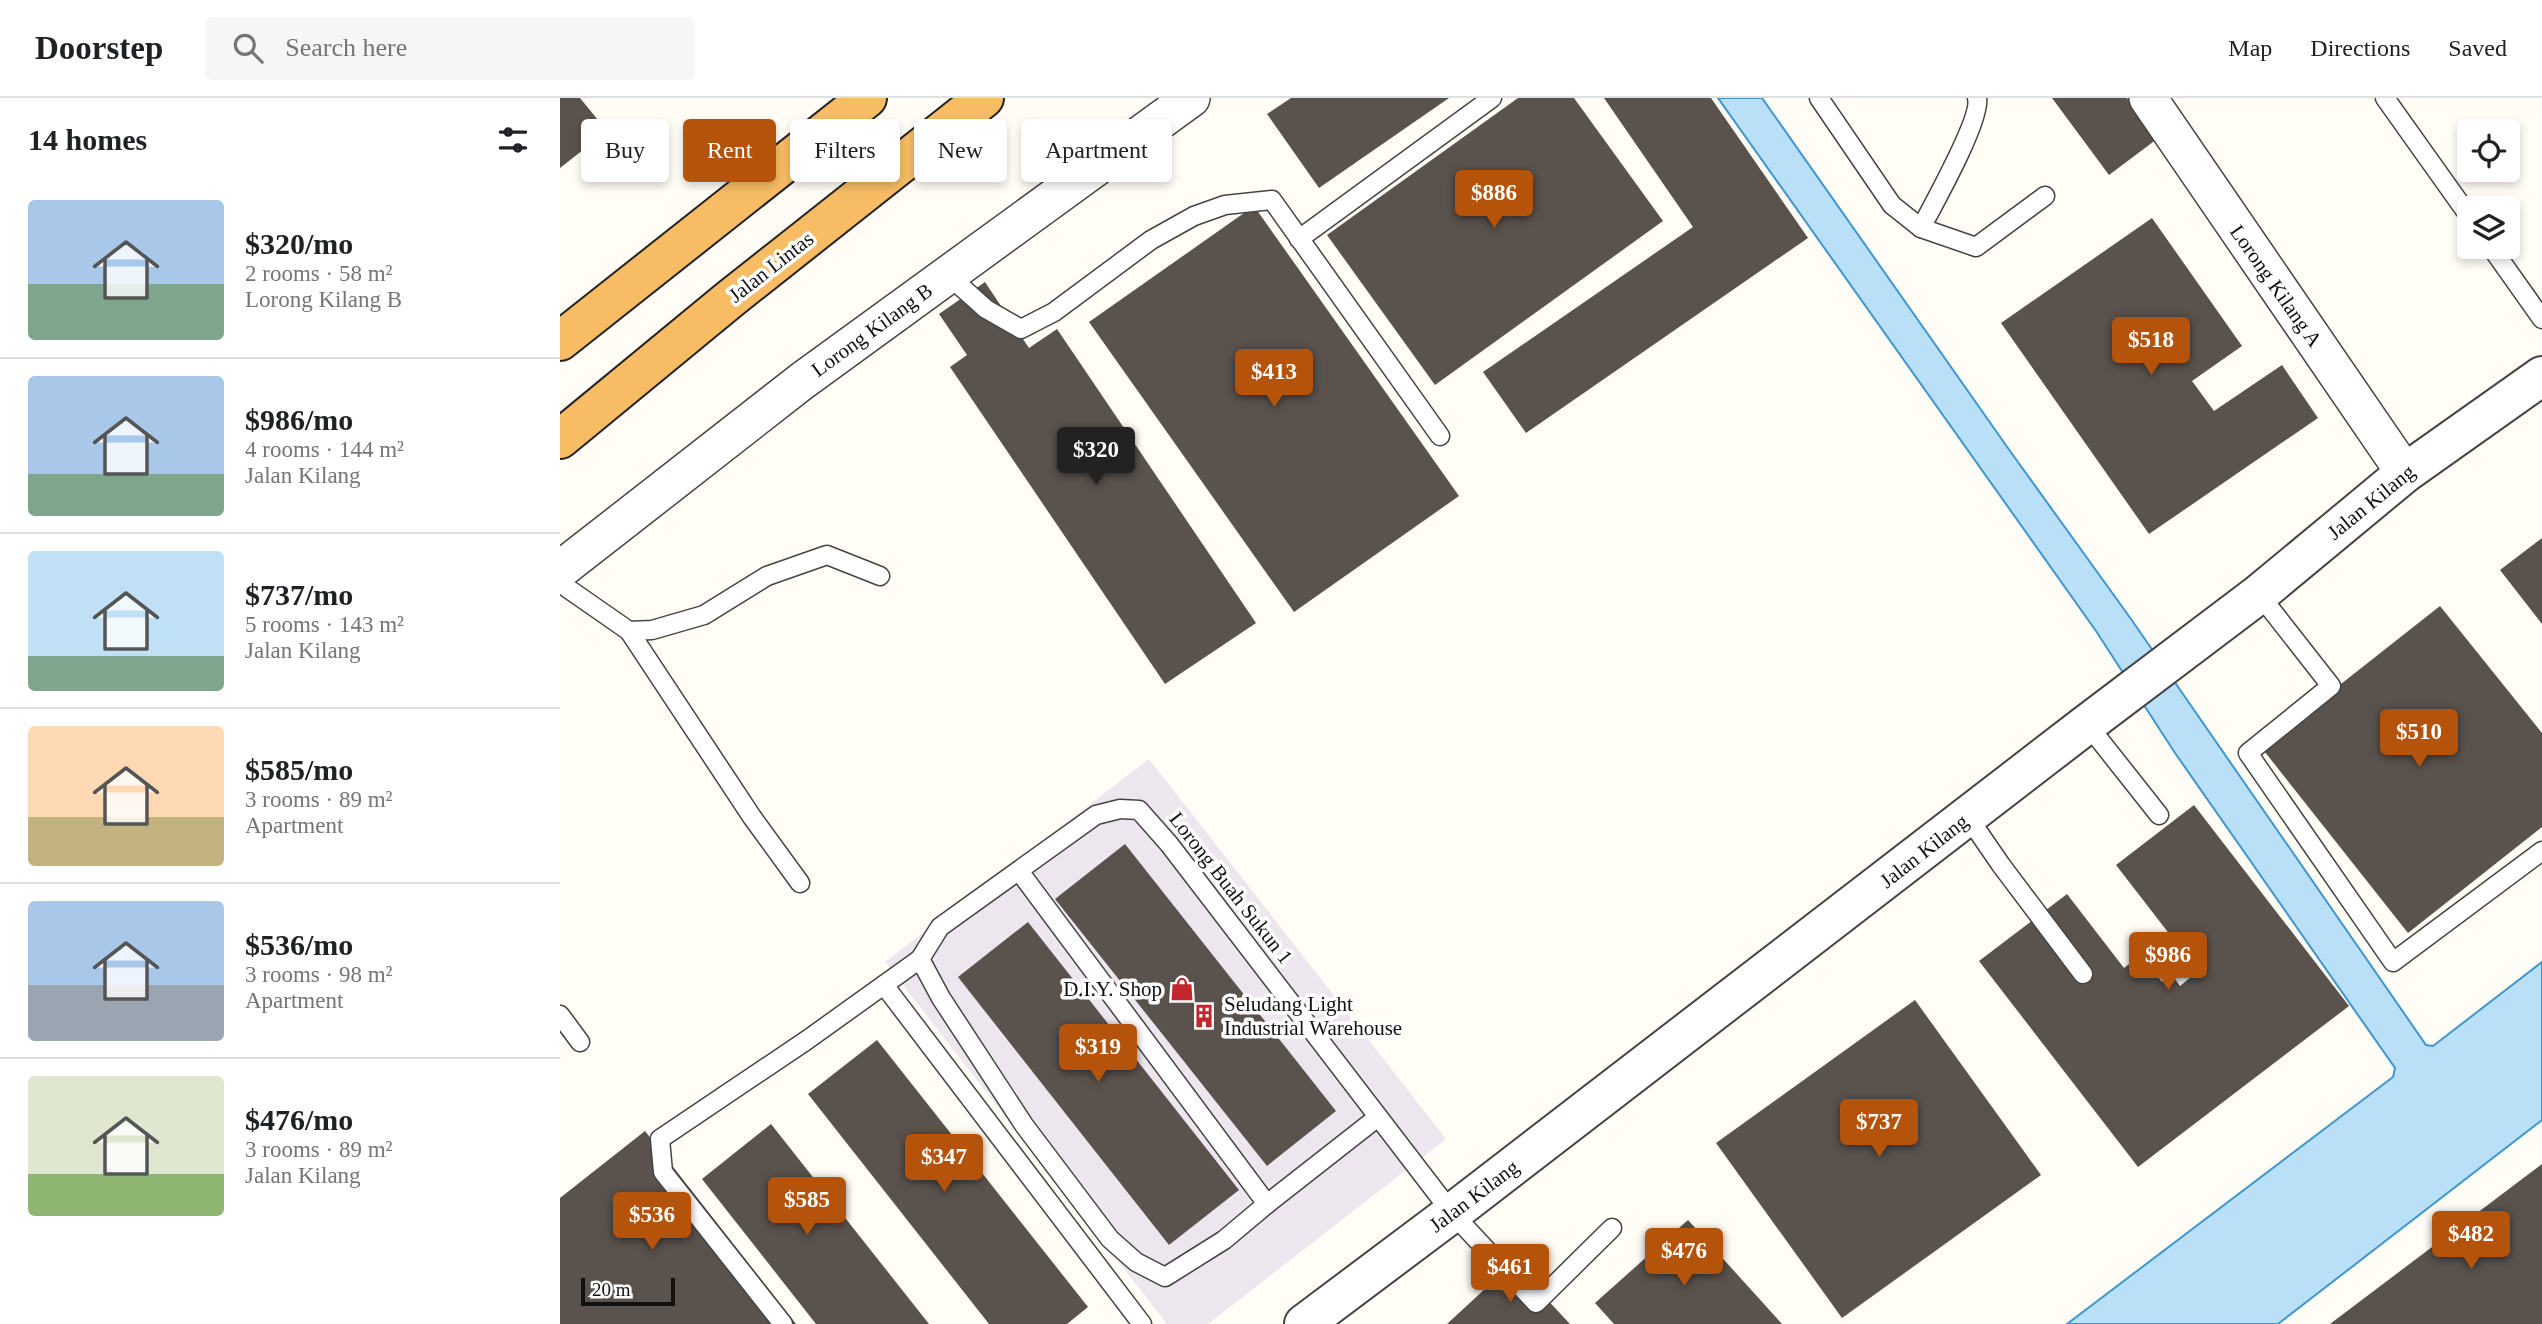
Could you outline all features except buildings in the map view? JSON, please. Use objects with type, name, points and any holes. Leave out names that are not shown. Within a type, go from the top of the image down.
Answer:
[{"type":"highway","points":[[560,341],[867,98]]},
{"type":"highway","name":"Jalan Lintas","points":[[560,439],[730,299],[984,98]]},
{"type":"street","name":"Lorong Kilang B","points":[[560,570],[802,381],[1191,98]]},
{"type":"street","name":"Lorong Kilang A","points":[[2148,98],[2405,473]]},
{"type":"street","name":"Jalan Kilang","points":[[1304,1324],[2259,594],[2405,473],[2542,376]]},
{"type":"lane","points":[[1299,239],[1492,98]]},
{"type":"lane","points":[[1819,98],[1892,205],[1921,228],[1976,247],[2045,196]]},
{"type":"lane","points":[[1921,228],[1971,127],[1979,104],[1977,98]]},
{"type":"lane","points":[[2385,98],[2457,199]]},
{"type":"lane","points":[[948,275],[986,309],[1021,329],[1054,312],[1152,240],[1194,216],[1225,205],[1272,200],[1440,436]]},
{"type":"lane","points":[[2500,259],[2542,319]]},
{"type":"lane","points":[[629,631],[652,630],[704,615],[767,576],[827,555],[880,576]]},
{"type":"lane","points":[[560,583],[629,631],[752,817],[800,883]]},
{"type":"lane","points":[[2259,594],[2331,686],[2248,753],[2393,962],[2542,852]]},
{"type":"lane","points":[[2087,724],[2159,815]]},
{"type":"lane","name":"Lorong Buah Sukun 1","points":[[920,959],[940,927],[1096,815],[1120,809],[1139,810],[1169,844],[1452,1213],[1536,1303],[1612,1228]]},
{"type":"lane","points":[[1968,817],[2083,974]]},
{"type":"lane","points":[[1018,871],[1267,1204]]},
{"type":"lane","points":[[783,1324],[663,1172],[660,1139],[920,959],[941,998],[1024,1125],[1110,1239],[1136,1262],[1165,1277],[1224,1240],[1378,1117]]},
{"type":"lane","points":[[884,985],[1142,1324]]},
{"type":"lane","points":[[560,1015],[580,1042]]},
{"type":"shaded area","points":[[1149,759],[1446,1139],[1208,1324],[1167,1324],[885,962]]},
{"type":"water","points":[[1718,98],[1762,98],[2131,619],[2426,1045],[2433,1046],[2542,962],[2542,1120],[2278,1324],[2067,1324],[2393,1077],[2395,1068],[2175,753],[2096,631]]},
{"type":"place","name":"D.I.Y. Shop","points":[[1182,989]]},
{"type":"place","name":"Seludang Light Industrial Warehouse","points":[[1204,1016]]}]
